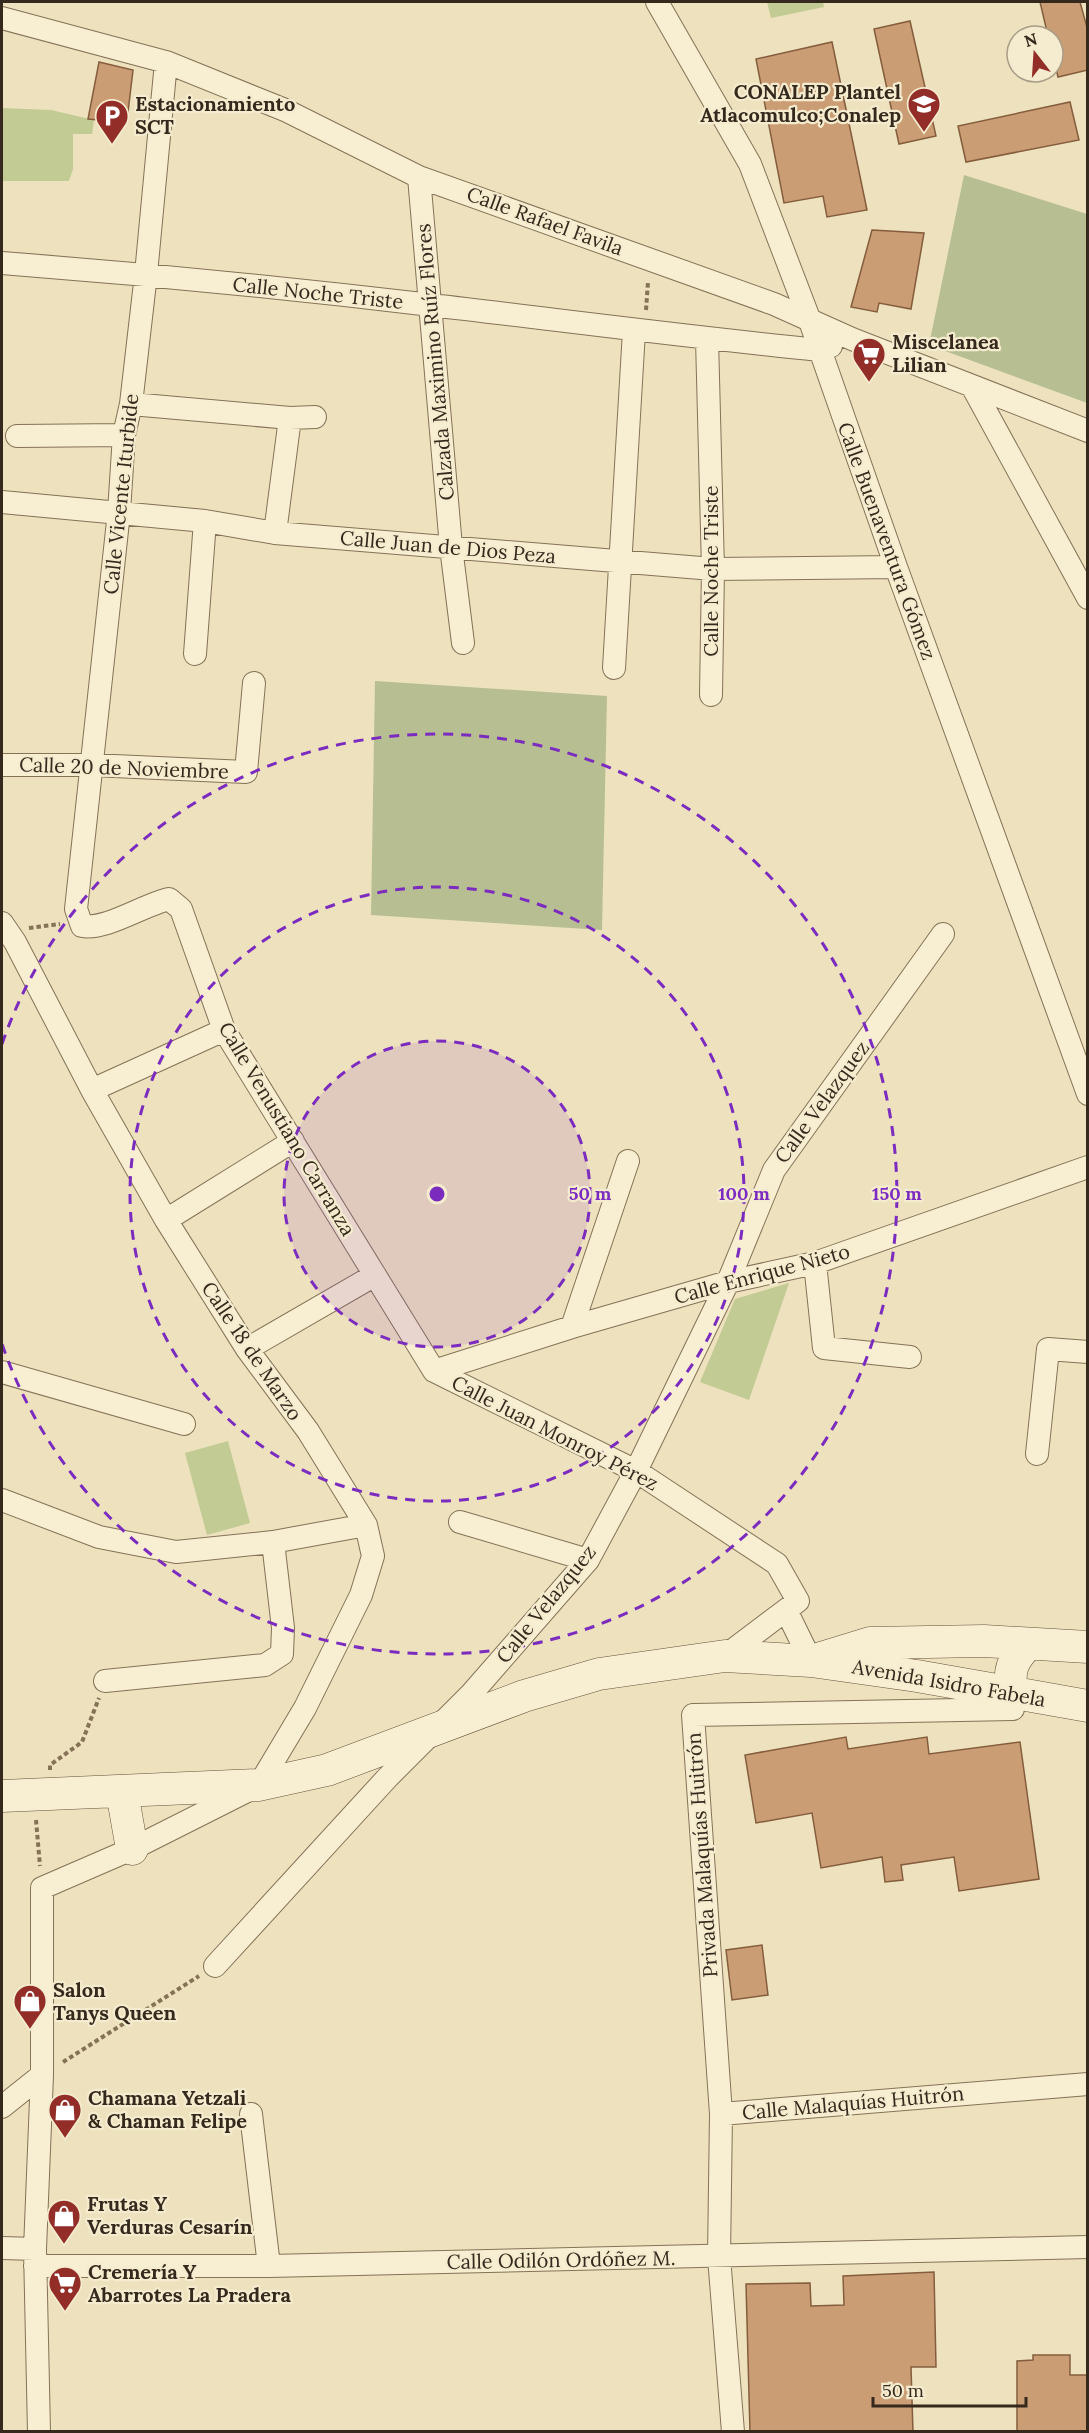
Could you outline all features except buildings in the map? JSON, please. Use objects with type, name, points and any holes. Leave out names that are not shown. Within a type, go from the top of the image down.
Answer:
[{"type":"main road","name":"Avenida Isidro Fabela","points":[[811,1661],[870,1643],[984,1641],[1088,1647]]},
{"type":"main road","points":[[1012,1694],[1009,1675],[1015,1657],[1028,1644]]},
{"type":"main road","name":"Avenida Isidro Fabela","points":[[2,1797],[259,1785],[327,1770],[524,1696],[599,1674],[725,1656],[811,1661],[917,1676],[1088,1706]]},
{"type":"main road","points":[[122,1792],[132,1849]]},
{"type":"street","name":"Calle Buenaventura Gómez","points":[[657,2],[750,164],[810,321],[896,567],[1088,1094]]},
{"type":"street","name":"Calle Rafael Favila","points":[[2,18],[166,62],[285,110],[419,177],[774,304],[852,339],[1088,431]]},
{"type":"street","name":"Calle Vicente Iturbide","points":[[81,924],[76,909],[119,512],[124,435],[131,404],[146,274],[166,62]]},
{"type":"street","name":"Calzada Maximino Ruíz Flores","points":[[419,177],[452,548],[463,643]]},
{"type":"street","name":"Calle Noche Triste","points":[[2,263],[146,274],[431,305],[639,332],[819,350],[852,339]]},
{"type":"street","points":[[614,668],[639,332]]},
{"type":"street","name":"Calle Noche Triste","points":[[706,339],[713,569],[711,695]]},
{"type":"street","points":[[972,386],[1088,598]]},
{"type":"street","points":[[131,404],[290,418],[315,417]]},
{"type":"street","points":[[274,533],[290,418]]},
{"type":"street","points":[[17,436],[124,435]]},
{"type":"street","name":"Calle Juan de Dios Peza","points":[[2,502],[205,520],[274,533],[713,569],[896,567]]},
{"type":"street","points":[[195,654],[205,520]]},
{"type":"street","name":"Calle 20 de Noviembre","points":[[2,765],[92,765],[246,772],[254,683]]},
{"type":"street","name":"Calle Venustiano Carranza","points":[[81,924],[94,928],[151,903],[169,899],[181,909],[224,1030],[434,1371]]},
{"type":"street","name":"Calle 18 de Marzo","points":[[6,934],[166,1220],[247,1348],[308,1431],[366,1525],[373,1556],[361,1595],[305,1708],[259,1785]]},
{"type":"street","name":"Calle Velazquez","points":[[215,1966],[434,1730],[472,1694],[588,1560],[636,1472],[729,1282],[774,1170],[942,934]]},
{"type":"street","points":[[92,1090],[224,1030]]},
{"type":"street","points":[[166,1220],[293,1141]]},
{"type":"street","points":[[572,1327],[628,1161]]},
{"type":"street","name":"Calle Enrique Nieto","points":[[434,1371],[572,1327],[729,1282],[815,1263],[1088,1167]]},
{"type":"street","points":[[815,1263],[824,1348],[910,1357]]},
{"type":"street","points":[[247,1348],[375,1275]]},
{"type":"street","points":[[1037,1454],[1048,1349],[1088,1352]]},
{"type":"street","name":"Calle Juan Monroy Pérez","points":[[434,1371],[636,1472],[777,1564],[798,1601],[787,1612]]},
{"type":"street","points":[[2,1372],[184,1424]]},
{"type":"street","points":[[2,1500],[99,1537],[177,1552],[273,1542],[366,1525]]},
{"type":"street","points":[[460,1522],[588,1560]]},
{"type":"street","points":[[105,1681],[265,1665],[282,1654],[283,1628],[273,1542]]},
{"type":"street","points":[[725,1656],[787,1612],[811,1661]]},
{"type":"street","name":"Privada Malaquías Huitrón","points":[[721,2114],[693,1715],[1013,1708],[1012,1694]]},
{"type":"street","points":[[39,2432],[35,2258],[42,2075],[42,1888],[132,1849],[259,1785]]},
{"type":"street","points":[[2,2107],[42,2075]]},
{"type":"street","name":"Calle Malaquías Huitrón","points":[[733,2432],[719,2257],[721,2114],[1088,2084]]},
{"type":"street","points":[[251,2114],[269,2266]]},
{"type":"street","name":"Calle Odilón Ordóñez M.","points":[[2,2248],[35,2258],[269,2266],[1088,2247]]},
{"type":"path","points":[[639,332],[649,272]]},
{"type":"path","points":[[6,934],[81,924]]},
{"type":"path","points":[[42,1888],[40,1795],[51,1765],[82,1742],[92,1722],[105,1681]]},
{"type":"path","points":[[42,2075],[215,1966]]},
{"type":"green space","points":[[767,2],[823,2],[824,7],[771,18]]},
{"type":"green space","points":[[2,108],[51,110],[94,120],[92,134],[73,134],[73,169],[69,181],[2,181]]},
{"type":"green space","points":[[964,175],[1087,214],[1087,403],[929,345]]},
{"type":"green space","points":[[375,681],[607,696],[602,930],[371,915]]},
{"type":"green space","points":[[789,1283],[749,1400],[700,1382],[735,1299]]},
{"type":"green space","points":[[228,1441],[250,1523],[207,1535],[185,1453]]},
{"type":"place","name":"CONALEP Plantel Atlacomulco;Conalep","points":[[924,133]]},
{"type":"place","name":"Estacionamiento SCT","points":[[112,145]]},
{"type":"place","name":"Miscelanea Lilian","points":[[869,383]]},
{"type":"place","name":"Salon Tanys Queen","points":[[30,2030]]},
{"type":"place","name":"Chamana Yetzali & Chaman Felipe","points":[[65,2139]]},
{"type":"place","name":"Frutas Y Verduras Cesarín","points":[[64,2245]]},
{"type":"place","name":"Cremería Y Abarrotes La Pradera","points":[[65,2312]]}]
